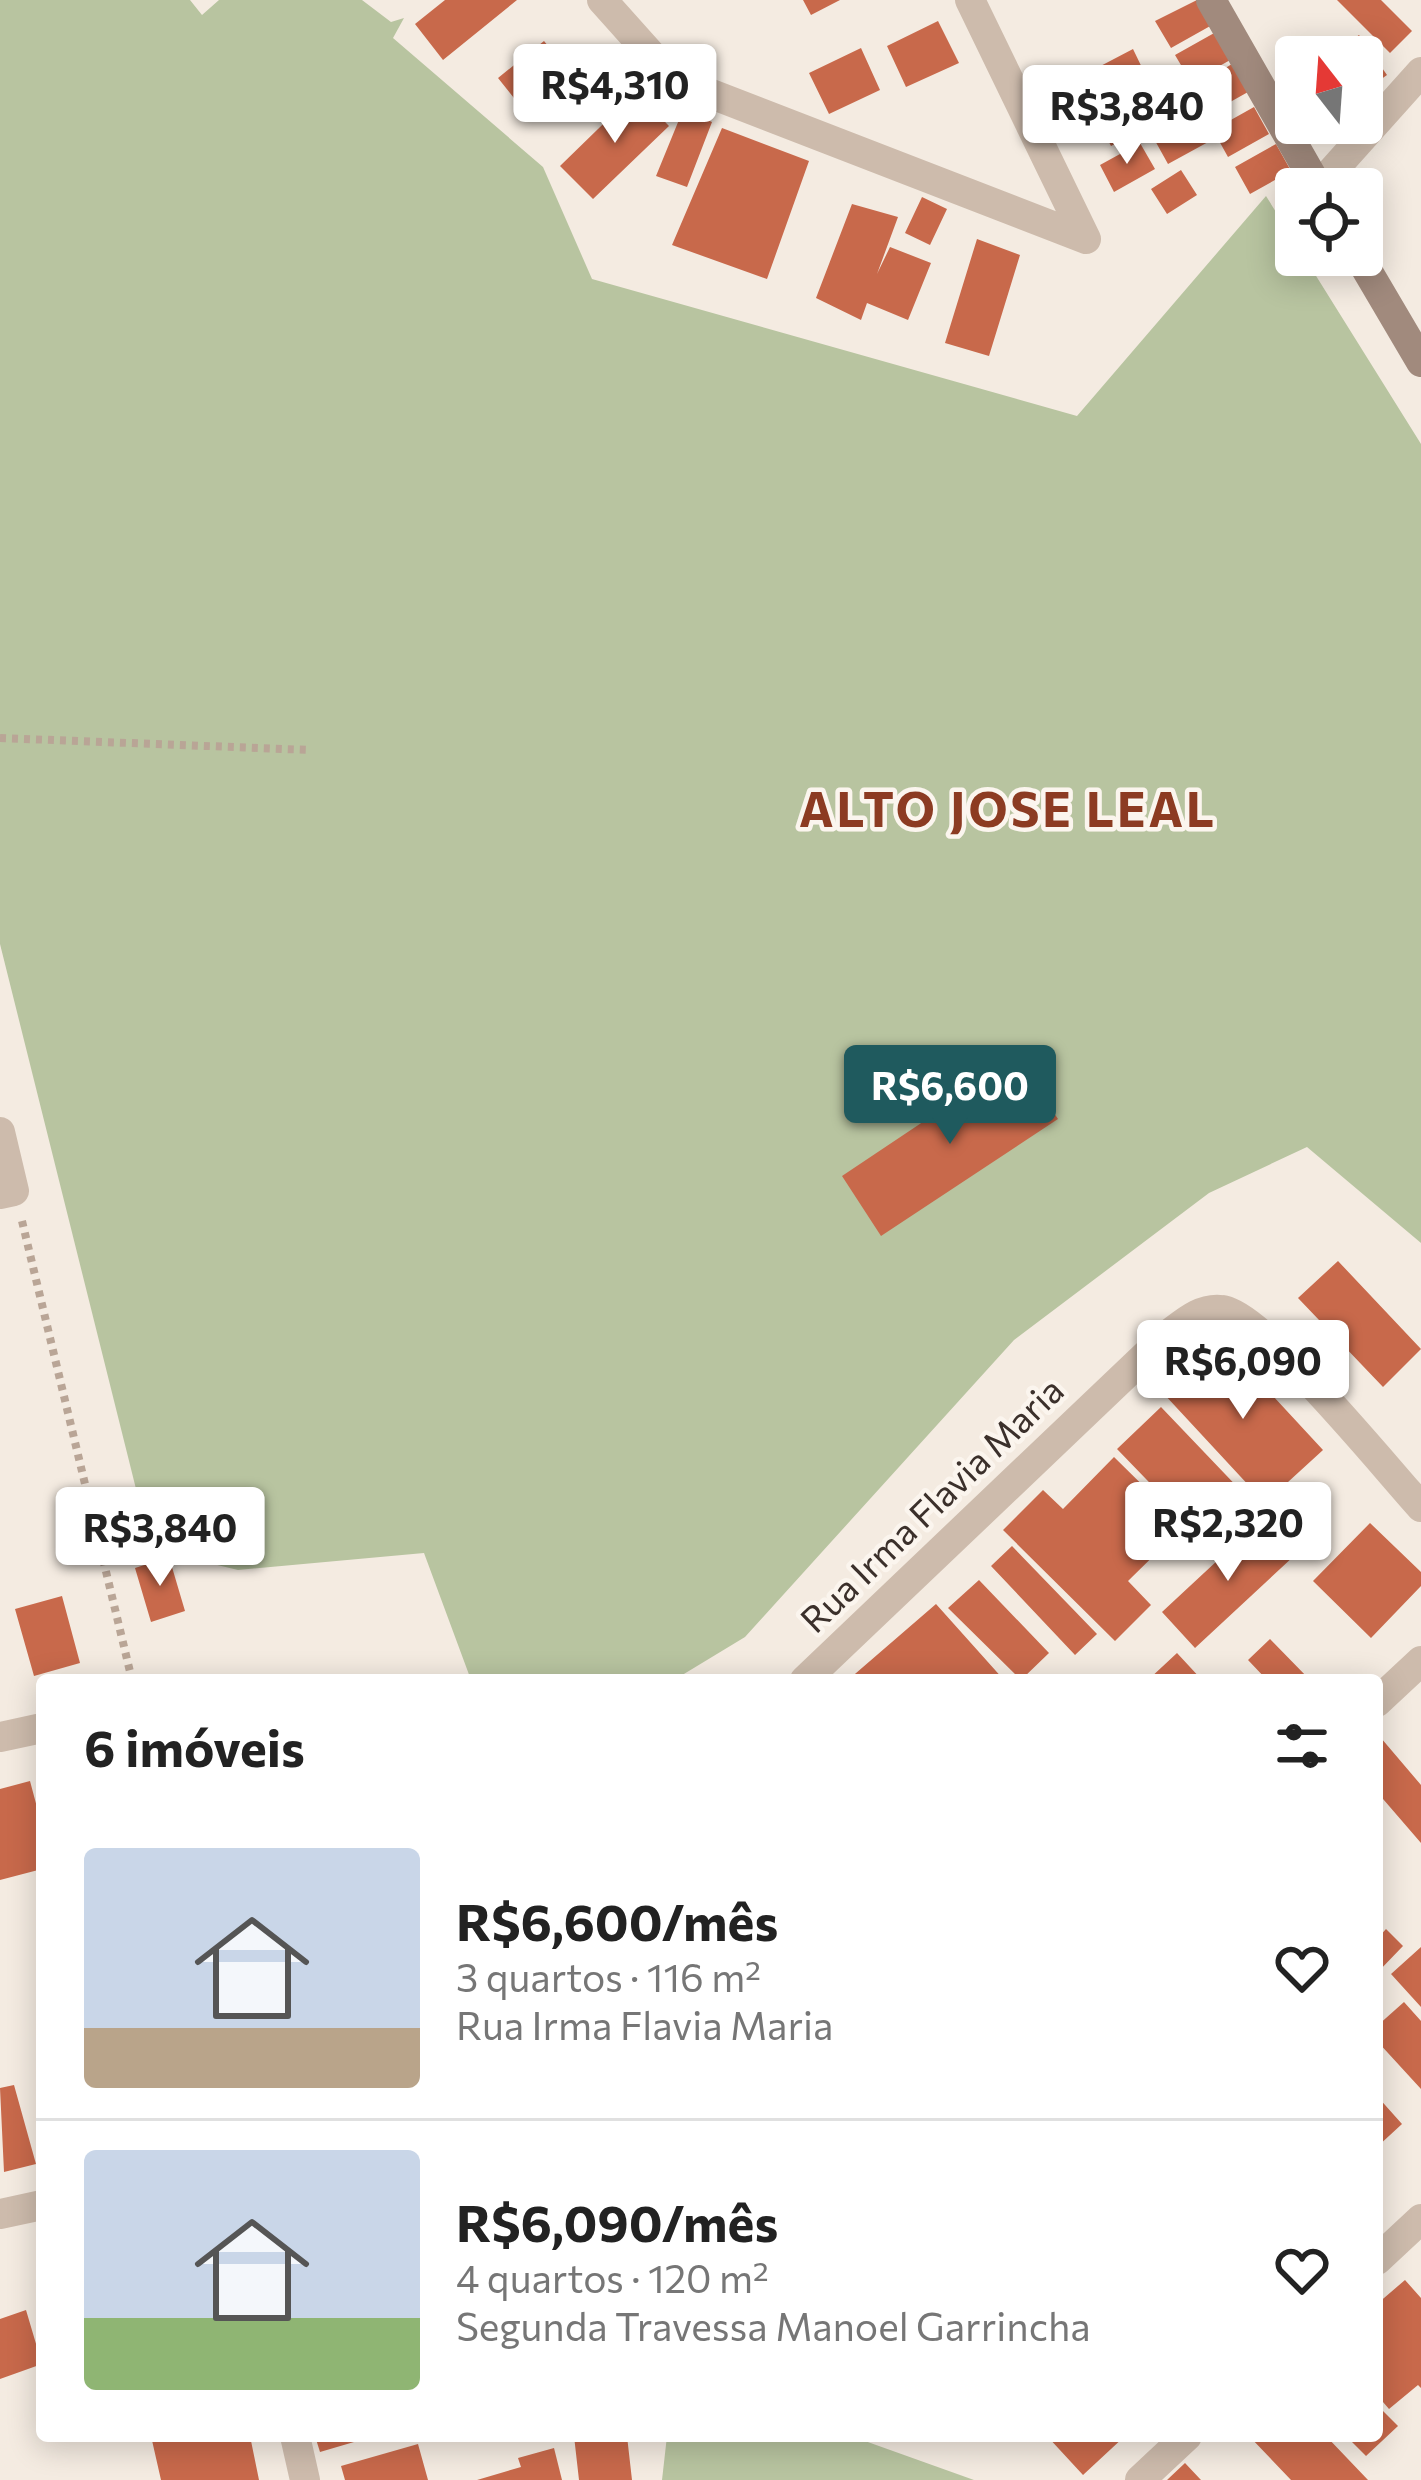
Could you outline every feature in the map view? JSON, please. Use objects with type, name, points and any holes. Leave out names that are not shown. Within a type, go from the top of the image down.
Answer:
[{"type":"street","points":[[602,0],[653,56],[701,90],[1086,239],[970,0]]},
{"type":"street","points":[[1211,0],[1307,168]]},
{"type":"street","points":[[1336,168],[1421,71]]},
{"type":"street","points":[[1370,276],[1421,362]]},
{"type":"street","points":[[0,1132],[7,1193]]},
{"type":"street","name":"Rua Irma Flavia Maria","points":[[811,1674],[1165,1337],[1198,1313],[1220,1309],[1241,1315],[1421,1507]]},
{"type":"street","points":[[1383,1696],[1421,1661]]},
{"type":"street","points":[[0,1737],[36,1730]]},
{"type":"street","points":[[0,2214],[36,2206]]},
{"type":"street","points":[[1383,2254],[1421,2219]]},
{"type":"street","points":[[296,2442],[305,2480]]},
{"type":"street","points":[[1140,2480],[1181,2442]]},
{"type":"path","points":[[0,738],[310,750]]},
{"type":"path","points":[[7,1193],[130,1674]]},
{"type":"green space","points":[[0,0],[190,0],[202,15],[219,0],[362,0],[391,22],[404,18],[393,38],[543,167],[592,279],[1077,416],[1266,196],[1275,210],[1275,276],[1316,276],[1421,444],[1421,1243],[1307,1147],[1209,1193],[1014,1340],[745,1637],[684,1674],[469,1674],[424,1553],[238,1570],[151,1549],[0,944]]},
{"type":"green space","points":[[666,2442],[868,2442],[974,2480],[662,2480]]},
{"type":"building","points":[[445,0],[517,0],[443,60],[415,24]]},
{"type":"building","points":[[803,0],[840,0],[811,15]]},
{"type":"building","points":[[1197,0],[1212,25],[1171,48],[1155,21]]},
{"type":"building","points":[[1337,0],[1381,0],[1412,31],[1390,53],[1383,46],[1383,36],[1373,36]]},
{"type":"building","points":[[938,21],[959,63],[906,87],[887,46]]},
{"type":"building","points":[[1216,32],[1232,59],[1191,82],[1175,55]]},
{"type":"building","points":[[544,41],[572,75],[525,112],[498,78]]},
{"type":"building","points":[[861,48],[880,90],[829,114],[809,73]]},
{"type":"building","points":[[1133,49],[1147,78],[1086,111],[1070,82]]},
{"type":"building","points":[[1232,64],[1248,92],[1207,115],[1192,88]]},
{"type":"building","points":[[1176,79],[1189,105],[1111,146],[1097,119]]},
{"type":"building","points":[[636,92],[669,126],[593,199],[560,166]]},
{"type":"building","points":[[1254,107],[1269,134],[1228,157],[1213,130]]},
{"type":"building","points":[[683,110],[712,122],[687,187],[656,176]]},
{"type":"building","points":[[1194,114],[1210,141],[1168,164],[1153,137]]},
{"type":"building","points":[[722,128],[809,161],[767,279],[672,245]]},
{"type":"building","points":[[1140,143],[1155,169],[1114,192],[1100,165]]},
{"type":"building","points":[[1276,144],[1289,168],[1275,168],[1275,180],[1250,194],[1235,167]]},
{"type":"building","points":[[1181,170],[1197,195],[1167,214],[1151,189]]},
{"type":"building","points":[[922,197],[947,209],[930,245],[905,233]]},
{"type":"building","points":[[852,204],[898,217],[877,274],[890,247],[931,263],[908,320],[867,303],[861,320],[816,298]]},
{"type":"building","points":[[977,239],[1020,255],[989,356],[945,343]]},
{"type":"building","points":[[1017,1059],[1058,1119],[881,1236],[842,1176]]},
{"type":"building","points":[[1338,1261],[1421,1349],[1383,1387],[1298,1298]]},
{"type":"building","points":[[1221,1340],[1323,1450],[1265,1503],[1163,1393]]},
{"type":"building","points":[[1161,1407],[1246,1496],[1203,1538],[1117,1449]]},
{"type":"building","points":[[1114,1457],[1184,1526],[1128,1581],[1151,1605],[1115,1641],[1003,1530],[1043,1490],[1063,1509]]},
{"type":"building","points":[[1261,1520],[1294,1556],[1195,1648],[1162,1612]]},
{"type":"building","points":[[1370,1523],[1421,1572],[1421,1586],[1371,1638],[1313,1581]]},
{"type":"building","points":[[1012,1546],[1097,1634],[1075,1655],[991,1566]]},
{"type":"building","points":[[169,1557],[185,1611],[151,1622],[135,1568]]},
{"type":"building","points":[[979,1580],[1049,1653],[1027,1674],[1015,1674],[948,1608]]},
{"type":"building","points":[[62,1596],[80,1663],[34,1676],[15,1609]]},
{"type":"building","points":[[936,1604],[999,1674],[855,1674]]},
{"type":"building","points":[[1270,1639],[1304,1674],[1261,1674],[1248,1660]]},
{"type":"building","points":[[1177,1653],[1196,1674],[1154,1674]]},
{"type":"building","points":[[1383,1740],[1421,1785],[1421,1843],[1383,1799]]},
{"type":"building","points":[[30,1781],[36,1804],[36,1871],[0,1880],[0,1789]]},
{"type":"building","points":[[1386,1929],[1403,1946],[1383,1967]]},
{"type":"building","points":[[1421,1947],[1421,2007],[1391,1974]]},
{"type":"building","points":[[1404,2002],[1421,2021],[1421,2089],[1383,2048],[1383,2021]]},
{"type":"building","points":[[14,2085],[36,2164],[4,2172],[0,2088]]},
{"type":"building","points":[[1383,2103],[1402,2124],[1383,2141]]},
{"type":"building","points":[[1405,2280],[1421,2298],[1421,2388],[1418,2385],[1389,2409],[1383,2402],[1383,2299]]},
{"type":"building","points":[[26,2310],[36,2344],[36,2366],[0,2379],[0,2319]]},
{"type":"building","points":[[1383,2411],[1398,2426],[1383,2440]]},
{"type":"building","points":[[152,2442],[251,2442],[259,2480],[161,2480]]},
{"type":"building","points":[[317,2442],[354,2442],[320,2452]]},
{"type":"building","points":[[575,2442],[628,2442],[632,2480],[579,2480]]},
{"type":"building","points":[[1053,2442],[1119,2442],[1083,2475]]},
{"type":"building","points":[[1255,2442],[1332,2442],[1368,2480],[1291,2480]]},
{"type":"building","points":[[1352,2442],[1381,2442],[1366,2456]]},
{"type":"building","points":[[418,2444],[428,2480],[345,2480],[341,2466]]},
{"type":"building","points":[[554,2448],[562,2480],[477,2480],[521,2467],[518,2458]]},
{"type":"building","points":[[1185,2463],[1201,2480],[1167,2480]]},
{"type":"district","name":"ALTO JOSE LEAL","points":[[1008,810]]}]
